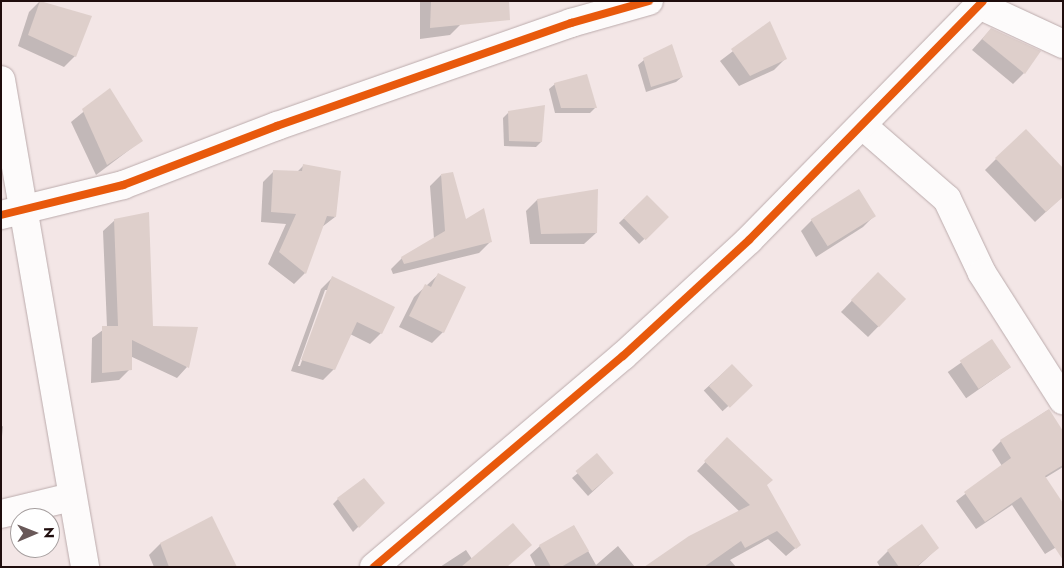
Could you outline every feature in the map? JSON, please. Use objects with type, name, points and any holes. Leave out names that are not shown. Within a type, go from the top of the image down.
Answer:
[{"type":"street","points":[[13,213],[123,185],[286,123],[572,24],[649,1]]},
{"type":"street","points":[[374,567],[623,356],[749,240],[863,126],[981,3],[1063,44]]},
{"type":"street","points":[[1,80],[13,213],[85,567]]},
{"type":"street","points":[[863,126],[947,199],[982,274],[1063,400]]},
{"type":"street","points":[[1,514],[72,497]]},
{"type":"building","points":[[40,1],[92,16],[76,57],[28,35]]},
{"type":"building","points":[[431,1],[509,1],[510,20],[430,28]]},
{"type":"building","points":[[770,21],[787,59],[750,76],[731,49]]},
{"type":"building","points":[[991,28],[1041,51],[1025,74],[982,39]]},
{"type":"building","points":[[672,44],[683,77],[651,87],[643,58]]},
{"type":"building","points":[[587,74],[597,108],[561,108],[554,83]]},
{"type":"building","points":[[110,88],[143,141],[107,165],[82,109]]},
{"type":"building","points":[[545,105],[542,142],[509,141],[508,111]]},
{"type":"building","points":[[1026,129],[1063,168],[1063,197],[1046,212],[995,158]]},
{"type":"building","points":[[303,164],[341,171],[336,217],[327,216],[306,274],[279,252],[296,214],[271,212],[273,170],[302,171]]},
{"type":"building","points":[[453,172],[466,219],[484,208],[492,242],[404,264],[401,257],[445,231],[441,174]]},
{"type":"building","points":[[598,189],[597,233],[541,234],[537,199]]},
{"type":"building","points":[[859,189],[876,216],[828,246],[811,219]]},
{"type":"building","points":[[647,195],[669,217],[646,240],[624,218]]},
{"type":"building","points":[[149,212],[153,326],[198,327],[189,368],[132,340],[132,370],[102,373],[102,326],[118,326],[114,219]]},
{"type":"building","points":[[878,272],[906,299],[879,327],[851,300]]},
{"type":"building","points":[[438,273],[466,287],[444,333],[409,316],[425,284],[431,287]]},
{"type":"building","points":[[332,276],[395,307],[382,334],[357,322],[335,370],[301,360]]},
{"type":"building","points":[[992,339],[1011,367],[979,389],[960,361]]},
{"type":"building","points":[[732,364],[753,386],[730,408],[709,386]]},
{"type":"building","points":[[1049,409],[1063,431],[1063,465],[1045,476],[1063,503],[1063,560],[1021,497],[985,522],[964,492],[1011,458],[1000,440]]},
{"type":"building","points":[[727,437],[773,480],[767,485],[801,545],[796,549],[777,531],[745,548],[741,541],[704,567],[644,567],[689,536],[750,505],[704,461]]},
{"type":"building","points":[[597,453],[614,473],[592,491],[576,471]]},
{"type":"building","points":[[364,478],[385,503],[359,528],[337,498]]},
{"type":"building","points":[[212,516],[237,567],[169,567],[160,543]]},
{"type":"building","points":[[513,523],[532,545],[507,567],[461,567]]},
{"type":"building","points":[[922,524],[939,548],[916,567],[899,567],[887,550]]},
{"type":"building","points":[[574,525],[589,551],[561,567],[551,567],[539,545]]},
{"type":"cycle path","points":[[1,215],[123,185],[277,126],[571,23],[649,1]]},
{"type":"cycle path","points":[[374,567],[623,356],[749,240],[983,1]]}]
